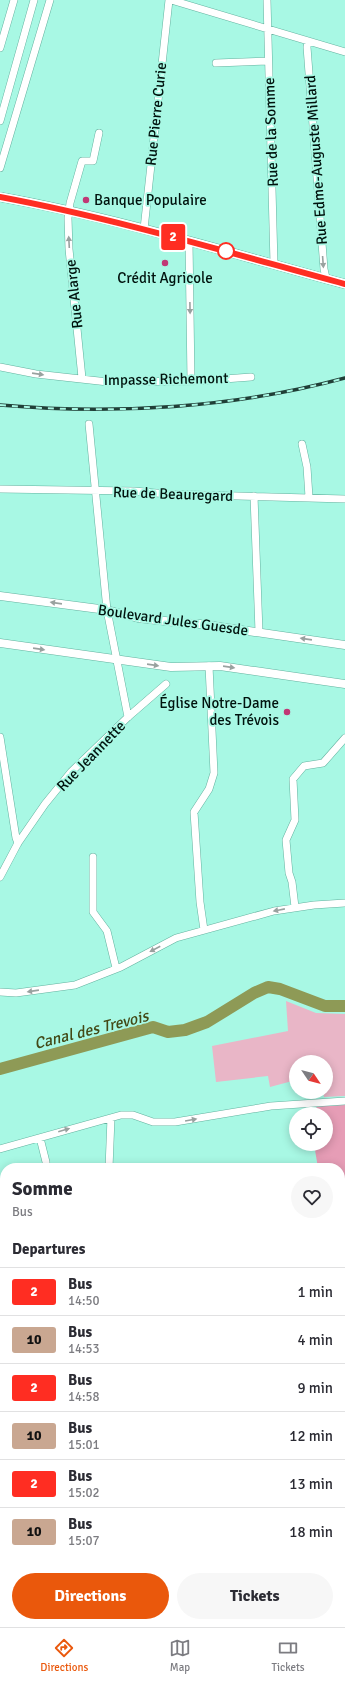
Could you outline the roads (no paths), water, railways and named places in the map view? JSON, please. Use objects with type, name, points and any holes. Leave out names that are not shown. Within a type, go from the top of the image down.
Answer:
[{"type":"main road","points":[[0,197],[68,210],[144,229],[345,284]]},
{"type":"street","points":[[0,48],[14,0]]},
{"type":"street","points":[[0,121],[34,0]]},
{"type":"street","points":[[0,168],[50,0]]},
{"type":"street","points":[[170,0],[345,52]]},
{"type":"street","name":"Rue Pierre Curie","points":[[144,229],[170,0]]},
{"type":"street","name":"Rue de la Somme","points":[[267,0],[274,264]]},
{"type":"street","name":"Rue Edme-Auguste Millard","points":[[308,42],[307,47],[322,253],[326,278]]},
{"type":"street","points":[[216,63],[268,61]]},
{"type":"street","name":"Rue Alarge","points":[[82,378],[69,249],[68,210],[82,161],[93,161],[99,133]]},
{"type":"street","points":[[189,241],[191,381]]},
{"type":"street","name":"Impasse Richemont","points":[[0,367],[36,374],[108,382],[191,381],[251,377]]},
{"type":"street","points":[[89,424],[107,610],[128,717]]},
{"type":"street","points":[[302,444],[307,467],[308,498]]},
{"type":"street","name":"Rue de Beauregard","points":[[0,489],[96,492],[134,491],[167,494],[345,499]]},
{"type":"street","points":[[254,496],[259,632]]},
{"type":"street","name":"Boulevard Jules Guesde","points":[[0,596],[107,610],[138,618],[183,624],[200,624],[345,645]]},
{"type":"street","points":[[0,643],[176,668],[220,666],[345,684]]},
{"type":"street","points":[[204,930],[200,902],[194,812],[209,789],[214,773],[209,666]]},
{"type":"street","name":"Rue Jeannette","points":[[0,877],[18,843],[45,804],[71,772],[128,717],[166,684]]},
{"type":"street","points":[[0,737],[18,843]]},
{"type":"street","points":[[295,907],[292,882],[288,874],[286,840],[295,820],[293,780],[304,766],[323,763],[345,738]]},
{"type":"street","points":[[93,857],[93,912],[107,931],[116,968]]},
{"type":"street","points":[[0,992],[16,993],[75,985],[116,968],[176,938],[274,911],[295,907],[345,903]]},
{"type":"street","points":[[0,1150],[121,1115],[133,1115],[153,1122],[176,1122],[271,1106],[345,1101]]},
{"type":"street","points":[[109,1163],[111,1118]]},
{"type":"street","points":[[40,1138],[46,1162]]},
{"type":"waterway","name":"Canal des Trevois","points":[[0,1069],[153,1027],[168,1032],[185,1030],[207,1022],[254,993],[268,987],[280,989],[325,1006],[345,1006]]},
{"type":"railway","points":[[0,405],[86,409],[130,409],[174,406],[260,396],[345,378]]},
{"type":"place","name":"Banque Populaire","points":[[86,200]]},
{"type":"place","name":"Crédit Agricole","points":[[165,263]]},
{"type":"place","name":"Église Notre-Dame des Trévois","points":[[287,712]]}]
